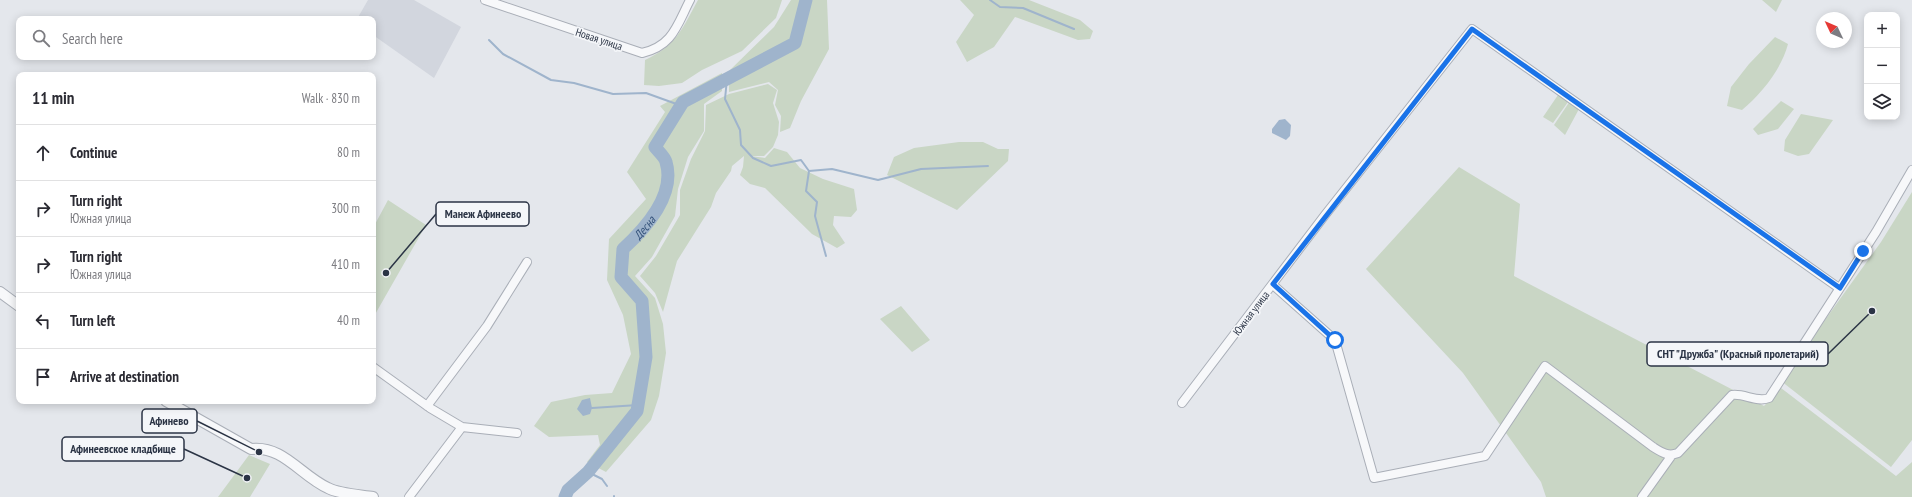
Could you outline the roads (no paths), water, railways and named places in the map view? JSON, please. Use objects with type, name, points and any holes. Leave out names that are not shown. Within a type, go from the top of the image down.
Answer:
[{"type":"street","name":"Новая улица","points":[[485,0],[642,53],[654,50],[672,37],[690,0]]},
{"type":"street","name":"Южная улица","points":[[1182,403],[1472,29],[1840,288]]},
{"type":"street","points":[[1273,284],[1335,340],[1374,478],[1485,456],[1545,366],[1653,447],[1663,453],[1672,455],[1678,453],[1732,395],[1738,394],[1764,400],[1768,398],[1876,232],[1912,170]]},
{"type":"street","points":[[427,406],[487,326],[527,262]]},
{"type":"street","points":[[0,292],[16,304]]},
{"type":"street","points":[[376,369],[427,406],[462,427],[517,433]]},
{"type":"street","points":[[171,404],[250,449],[262,448],[275,452],[328,489],[373,497]]},
{"type":"street","points":[[409,497],[462,427]]},
{"type":"street","points":[[1642,497],[1672,455]]},
{"type":"water","points":[[1285,119],[1291,125],[1290,136],[1286,140],[1272,133],[1272,129],[1279,120]]},
{"type":"water","points":[[590,398],[592,408],[590,414],[583,416],[577,409],[582,400]]},
{"type":"waterway","name":"Десна","points":[[565,497],[568,490],[588,472],[637,411],[646,357],[642,301],[621,277],[623,249],[641,231],[657,210],[667,187],[668,174],[666,162],[655,147],[683,102],[795,43],[806,0]]},
{"type":"waterway","points":[[990,0],[1000,7],[1023,8],[1074,29]]},
{"type":"waterway","points":[[489,40],[503,54],[551,80],[574,83],[613,94],[646,93],[682,106]]},
{"type":"waterway","points":[[727,79],[725,99],[740,130],[741,145],[753,158],[771,166],[801,160],[809,171],[806,191],[817,202],[815,216],[826,256]]},
{"type":"waterway","points":[[809,171],[832,169],[878,180],[921,169],[988,166]]},
{"type":"waterway","points":[[592,408],[638,405]]},
{"type":"waterway","points":[[588,472],[602,479],[607,486]]},
{"type":"place","name":"Манеж Афинеево","points":[[386,273]]},
{"type":"place","name":"СНТ \"Дружба\" (Красный пролетарий)","points":[[1872,311]]},
{"type":"place","name":"Афинево","points":[[259,452]]},
{"type":"place","name":"Афинеевское кладбище","points":[[247,478]]}]
